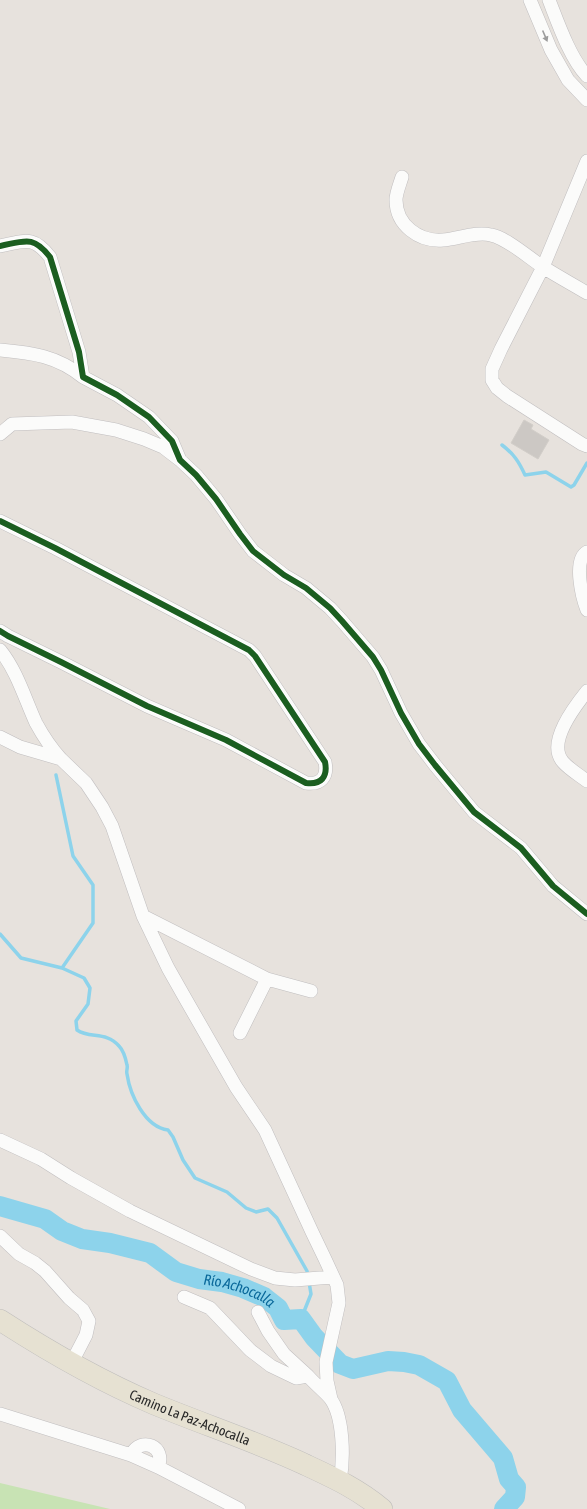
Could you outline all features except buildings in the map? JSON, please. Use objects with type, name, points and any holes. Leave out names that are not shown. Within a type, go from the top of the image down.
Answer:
[{"type":"main road","name":"Camino La Paz-Achocalla","points":[[0,1320],[71,1364],[112,1385],[155,1404],[276,1451],[340,1481],[366,1496],[382,1509]]},
{"type":"street","points":[[530,0],[551,50],[568,80],[587,100]]},
{"type":"street","points":[[549,0],[562,33],[574,57],[587,76]]},
{"type":"street","points":[[587,161],[543,267],[501,349],[492,370],[492,380],[497,388],[507,396],[587,446]]},
{"type":"street","points":[[402,177],[396,199],[398,214],[408,229],[423,238],[442,240],[479,234],[491,235],[502,239],[543,267],[587,293]]},
{"type":"street","points":[[0,246],[26,241],[33,242],[42,247],[50,257],[79,352],[83,377]]},
{"type":"street","points":[[0,350],[18,351],[51,358],[70,366],[83,377],[117,395],[149,417],[172,441],[180,460]]},
{"type":"street","points":[[0,434],[12,424],[72,422],[116,430],[144,439],[163,447],[180,460],[196,475],[216,498],[253,551],[306,588],[330,608],[364,645],[381,670],[401,713],[419,744],[474,812],[521,848],[553,886],[587,914]]},
{"type":"street","points":[[0,521],[55,548],[249,650],[255,656],[325,762],[327,769],[325,776],[320,782],[315,784],[306,783],[226,740],[147,706],[0,631]]},
{"type":"street","points":[[587,552],[583,554],[579,565],[583,599],[587,610]]},
{"type":"street","points":[[0,650],[17,679],[36,724],[46,742],[86,783],[98,800],[112,826],[144,916],[168,968],[236,1087],[265,1130],[337,1285],[339,1303],[326,1362],[327,1381],[331,1399],[340,1423],[343,1462],[340,1481]]},
{"type":"street","points":[[587,691],[573,708],[557,742],[557,751],[562,761],[587,781]]},
{"type":"street","points":[[0,737],[20,747],[61,759]]},
{"type":"street","points":[[144,916],[267,979],[311,991]]},
{"type":"street","points":[[240,1033],[267,979]]},
{"type":"street","points":[[0,1140],[41,1159],[71,1178],[130,1211],[251,1269],[275,1278],[295,1280],[332,1277]]},
{"type":"street","points":[[0,1236],[19,1254],[35,1263],[44,1271],[69,1298],[83,1310],[89,1321],[86,1335],[71,1364]]},
{"type":"street","points":[[184,1297],[210,1308],[250,1350],[271,1366],[296,1378],[308,1376]]},
{"type":"street","points":[[258,1312],[268,1331],[284,1354],[331,1399]]},
{"type":"street","points":[[0,1414],[131,1455],[158,1467],[239,1509]]},
{"type":"green space","points":[[0,1483],[110,1509],[0,1509]]},
{"type":"waterway","points":[[502,445],[516,458],[525,475],[546,472],[571,487],[574,485],[587,463]]},
{"type":"waterway","points":[[56,775],[73,856],[93,885],[93,923],[62,968]]},
{"type":"waterway","points":[[0,934],[21,958],[62,968],[84,978],[90,988],[88,1004],[76,1021],[77,1030],[82,1033],[109,1038],[119,1046],[126,1060],[131,1091],[140,1109],[152,1123],[160,1128],[168,1130],[173,1137],[183,1160],[195,1178],[227,1192],[246,1208],[256,1212],[268,1209],[277,1218],[307,1271],[308,1276]]},
{"type":"waterway","name":"Río Achocalla","points":[[0,1206],[45,1219],[62,1231],[82,1239],[110,1243],[150,1253],[176,1272],[199,1279],[222,1282],[243,1288],[264,1297],[278,1308],[284,1320],[301,1319],[314,1337],[340,1364],[353,1369],[388,1361],[404,1362],[419,1365],[447,1381],[462,1410],[503,1458],[509,1479],[516,1487],[515,1497],[504,1509]]},
{"type":"waterway","points":[[301,1319],[311,1294],[309,1282]]},
{"type":"cycle path","points":[[0,246],[28,241],[39,245],[44,250],[50,257],[79,352],[83,377],[117,395],[149,417],[172,441],[180,460],[196,475],[216,499],[253,551],[284,575],[306,588],[330,608],[373,657],[381,670],[401,713],[419,744],[474,812],[521,848],[553,886],[587,914]]},
{"type":"cycle path","points":[[0,521],[55,548],[249,650],[255,656],[325,762],[326,767],[324,776],[316,783],[306,783],[226,740],[147,706],[0,631]]}]
